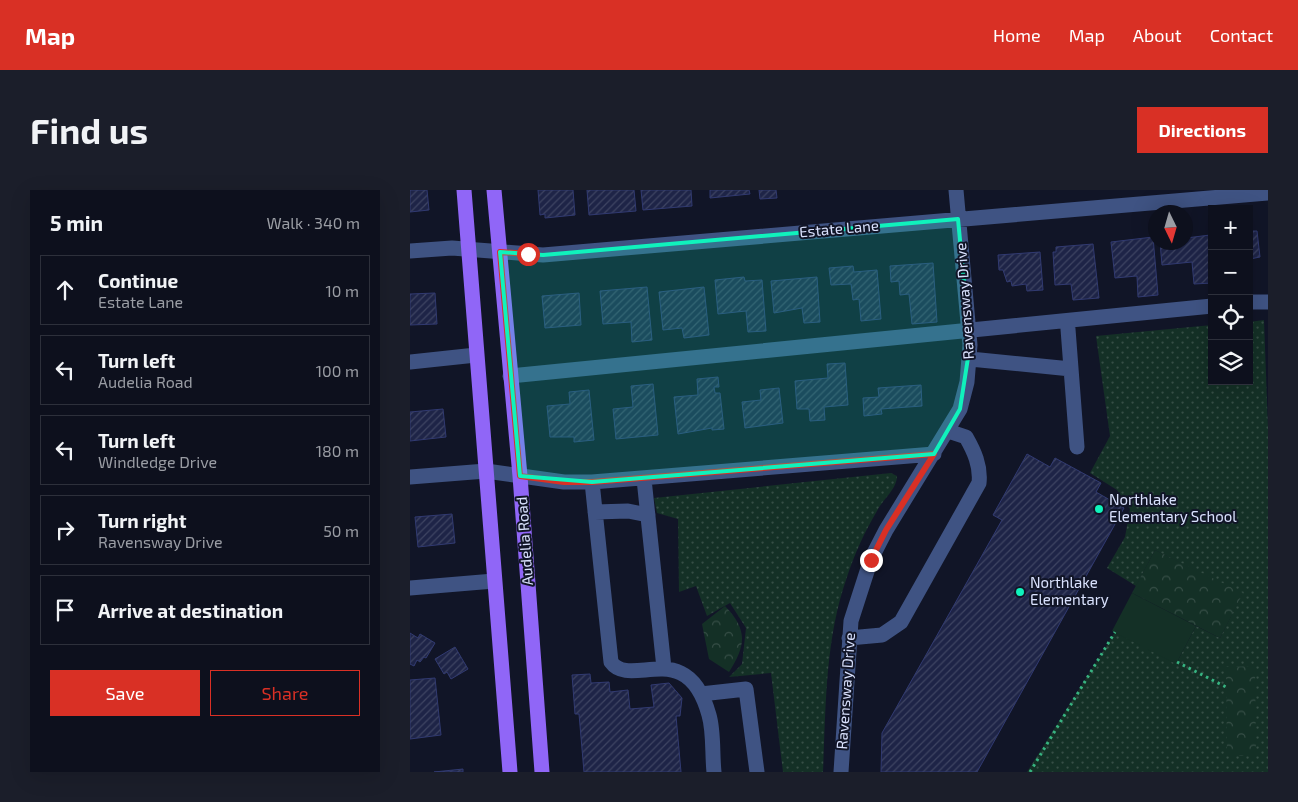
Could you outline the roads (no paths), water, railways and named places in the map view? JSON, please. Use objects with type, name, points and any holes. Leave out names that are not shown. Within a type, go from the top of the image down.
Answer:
[{"type":"main road","points":[[464,190],[510,772]]},
{"type":"main road","name":"Audelia Road","points":[[494,190],[520,476],[542,772]]},
{"type":"street","name":"Ravensway Drive","points":[[841,772],[851,621],[871,560],[886,530],[960,410],[970,360],[956,190]]},
{"type":"street","name":"Estate Lane","points":[[410,251],[468,249],[543,256],[1268,193]]},
{"type":"street","points":[[1253,302],[1268,302]]},
{"type":"street","points":[[510,376],[1208,306]]},
{"type":"street","points":[[1068,329],[1077,447]]},
{"type":"street","points":[[410,362],[476,355]]},
{"type":"street","points":[[970,360],[1071,369]]},
{"type":"street","points":[[849,638],[882,635],[901,622],[979,483],[980,475],[975,453],[966,437],[948,431]]},
{"type":"street","points":[[410,477],[486,471],[564,482],[592,482],[934,454]]},
{"type":"street","points":[[644,479],[664,668]]},
{"type":"street","points":[[592,482],[611,662],[616,668],[626,671],[664,668],[684,674],[701,694],[710,716],[714,772]]},
{"type":"street","points":[[595,512],[628,511],[648,515]]},
{"type":"street","points":[[410,588],[494,581]]},
{"type":"street","points":[[701,694],[746,689],[757,772]]},
{"type":"place","name":"Northlake Elementary School","points":[[1099,509]]},
{"type":"place","name":"Northlake Elementary","points":[[1020,592]]}]
